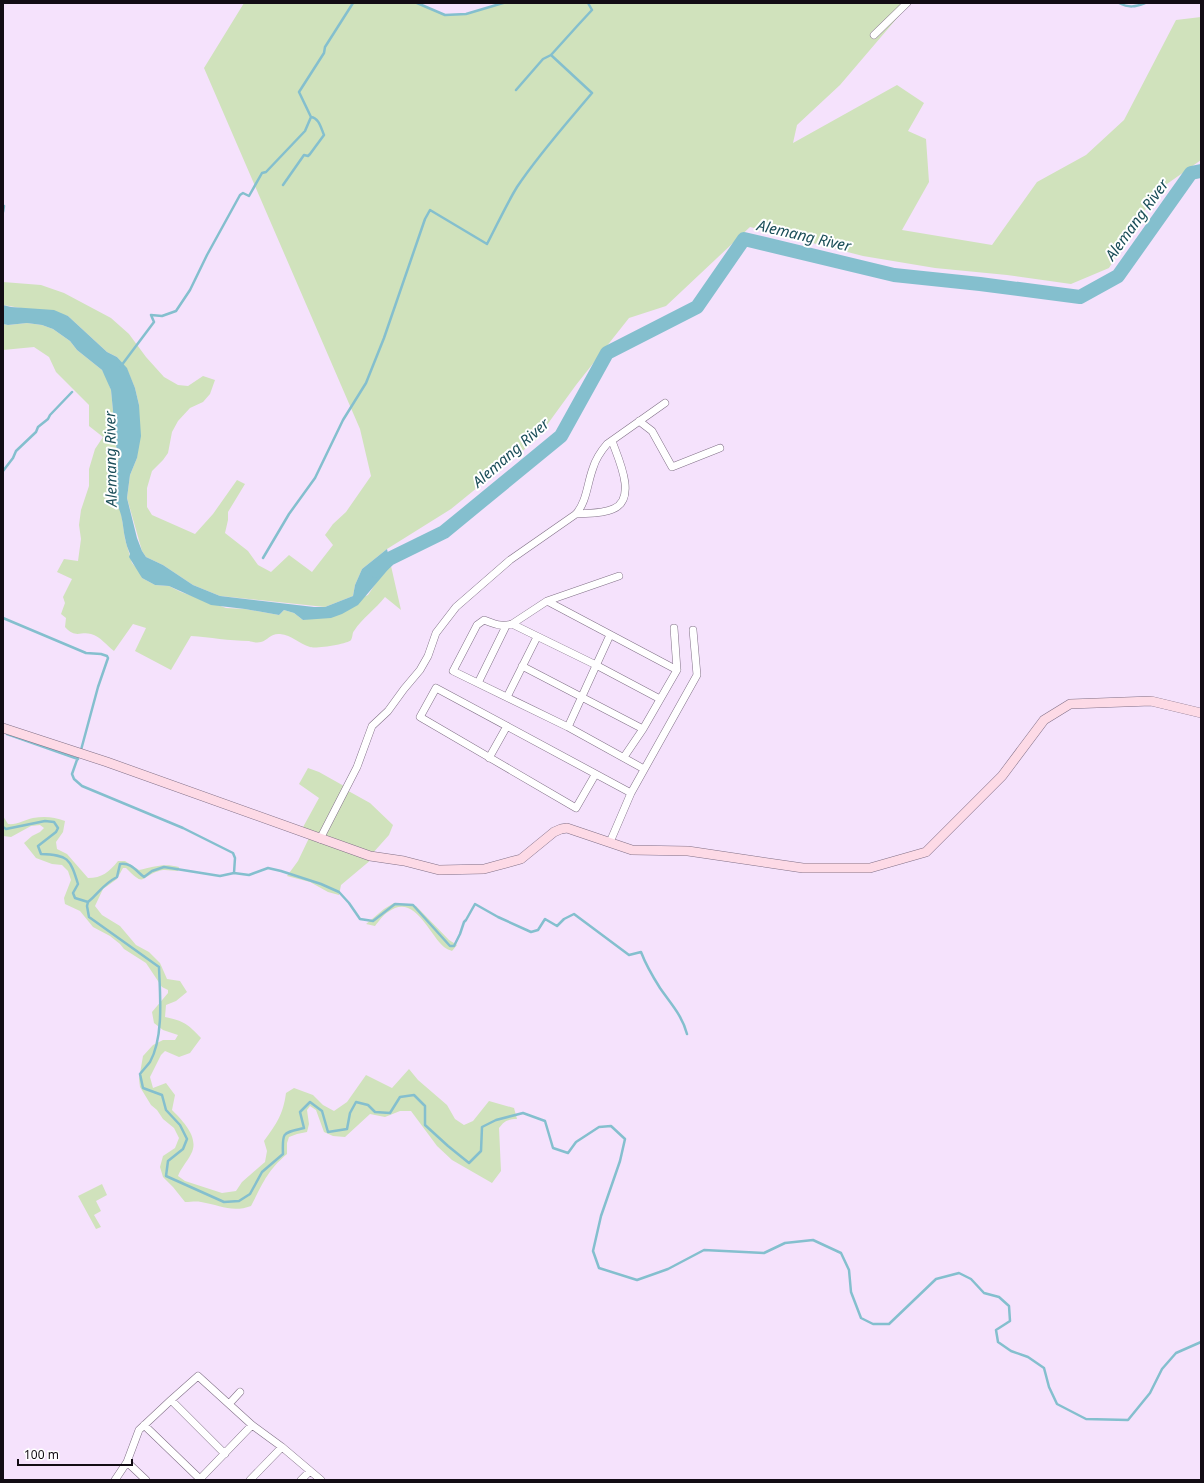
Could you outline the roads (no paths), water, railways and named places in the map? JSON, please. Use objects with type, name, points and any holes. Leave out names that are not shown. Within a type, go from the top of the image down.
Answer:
[{"type":"street","points":[[874,35],[907,3]]},
{"type":"street","points":[[320,839],[357,767],[372,726],[388,711],[420,670],[428,656],[436,633],[452,612],[510,560],[576,514],[583,505],[596,459],[607,444],[665,403]]},
{"type":"street","points":[[639,421],[652,432],[672,467],[720,448]]},
{"type":"street","points":[[576,514],[613,510],[620,504],[625,495],[625,481],[612,440]]},
{"type":"street","points":[[619,576],[547,601],[509,625],[499,626],[484,620],[480,622],[453,671],[568,727],[644,769]]},
{"type":"street","points":[[547,601],[677,670]]},
{"type":"street","points":[[509,625],[537,636],[660,699]]},
{"type":"street","points":[[478,683],[509,625]]},
{"type":"street","points":[[624,757],[643,729],[677,670],[674,628]]},
{"type":"street","points":[[610,842],[630,793],[697,676],[693,630]]},
{"type":"street","points":[[568,727],[610,634]]},
{"type":"street","points":[[507,698],[537,636]]},
{"type":"street","points":[[522,666],[643,729]]},
{"type":"street","points":[[595,775],[576,808],[420,717],[436,688],[630,793]]},
{"type":"street","points":[[3,728],[107,762],[370,856],[404,861],[439,870],[484,869],[502,866],[521,860],[554,832],[567,828],[632,850],[688,852],[803,868],[870,868],[926,852],[1002,776],[1044,720],[1070,704],[1151,701],[1201,713]]},
{"type":"street","points":[[489,758],[507,726]]},
{"type":"street","points":[[115,1480],[127,1462],[139,1430],[198,1376],[252,1425],[282,1447],[321,1480]]},
{"type":"street","points":[[229,1404],[240,1392]]},
{"type":"street","points":[[171,1400],[225,1454]]},
{"type":"street","points":[[144,1425],[200,1480],[252,1425]]},
{"type":"street","points":[[250,1480],[282,1447]]},
{"type":"street","points":[[127,1462],[146,1480]]},
{"type":"street","points":[[301,1480],[310,1471]]},
{"type":"water","points":[[3,305],[11,307],[54,310],[68,316],[107,352],[117,357],[127,368],[135,388],[139,405],[141,436],[137,458],[130,475],[127,498],[137,538],[146,557],[163,565],[193,585],[220,596],[314,607],[325,607],[353,596],[355,585],[362,569],[387,549],[391,566],[358,605],[331,618],[303,620],[294,613],[284,610],[279,615],[211,605],[169,586],[155,585],[142,578],[129,557],[130,554],[125,540],[120,512],[112,498],[119,457],[111,427],[113,411],[111,390],[102,370],[77,350],[70,341],[53,329],[42,325],[27,323],[8,325],[3,324]]},
{"type":"waterway","points":[[121,366],[154,322],[151,315],[162,316],[176,311],[190,290],[207,255],[240,195],[243,193],[249,196],[262,173],[266,172],[305,131],[311,117],[299,92],[353,3]]},
{"type":"waterway","points":[[417,3],[445,15],[466,14],[503,3]]},
{"type":"waterway","points":[[516,90],[543,59],[551,55],[592,10],[588,3]]},
{"type":"waterway","points":[[1119,3],[1126,6],[1145,3]]},
{"type":"waterway","points":[[263,558],[289,514],[315,478],[343,420],[366,383],[384,338],[425,219],[430,210],[487,244],[509,201],[525,175],[592,93],[551,55]]},
{"type":"waterway","points":[[283,185],[304,155],[308,156],[324,135],[318,121],[311,117]]},
{"type":"waterway","name":"Alemang River","points":[[376,571],[389,559],[444,532],[561,436],[607,353],[697,307],[744,239],[894,275],[1080,297],[1118,276],[1191,173],[1201,171]]},
{"type":"waterway","points":[[3,212],[4,206]]},
{"type":"waterway","points":[[3,471],[13,458],[16,451],[36,432],[38,427],[48,419],[72,392]]},
{"type":"waterway","points":[[3,618],[86,653],[107,656],[108,658],[98,687],[81,750]]},
{"type":"waterway","points":[[7,734],[78,759]]},
{"type":"waterway","points":[[78,757],[72,774],[74,779],[82,786],[183,828],[233,853],[235,858],[234,873],[249,875],[268,868],[321,884],[339,892],[360,919],[373,921],[395,904],[413,905],[450,946],[454,946],[464,922],[475,904],[498,917],[531,932],[538,930],[545,919],[557,926],[564,919],[574,914],[629,955],[641,952],[655,980],[679,1015],[687,1034]]},
{"type":"waterway","points":[[3,827],[6,829],[45,821],[54,822],[58,828],[56,832],[38,846],[41,854],[57,855],[67,860],[73,868],[78,884],[73,893],[75,898],[88,902],[87,906],[89,917],[159,967],[160,1016],[157,1041],[150,1062],[140,1074],[143,1088],[162,1095],[166,1110],[180,1125],[187,1139],[183,1149],[168,1161],[166,1176],[224,1202],[239,1201],[250,1194],[262,1172],[283,1154],[283,1141],[285,1134],[304,1128],[300,1112],[310,1102],[322,1111],[328,1132],[347,1129],[350,1113],[356,1102],[368,1105],[375,1112],[390,1113],[400,1097],[414,1095],[425,1106],[425,1125],[469,1163],[481,1151],[482,1127],[496,1120],[523,1113],[545,1121],[553,1148],[568,1153],[576,1142],[599,1127],[611,1126],[625,1139],[620,1161],[601,1216],[593,1251],[599,1268],[637,1280],[668,1269],[704,1250],[764,1253],[785,1243],[813,1240],[841,1253],[849,1270],[851,1292],[861,1318],[873,1324],[889,1324],[936,1279],[959,1273],[971,1279],[984,1293],[999,1297],[1009,1306],[1010,1321],[996,1330],[998,1342],[1011,1351],[1028,1357],[1044,1368],[1049,1387],[1057,1404],[1086,1419],[1128,1420],[1150,1393],[1162,1369],[1176,1353],[1201,1342]]},
{"type":"waterway","points":[[88,902],[104,886],[117,877],[120,864],[127,864],[144,877],[152,871],[164,867],[220,876],[234,873]]}]
